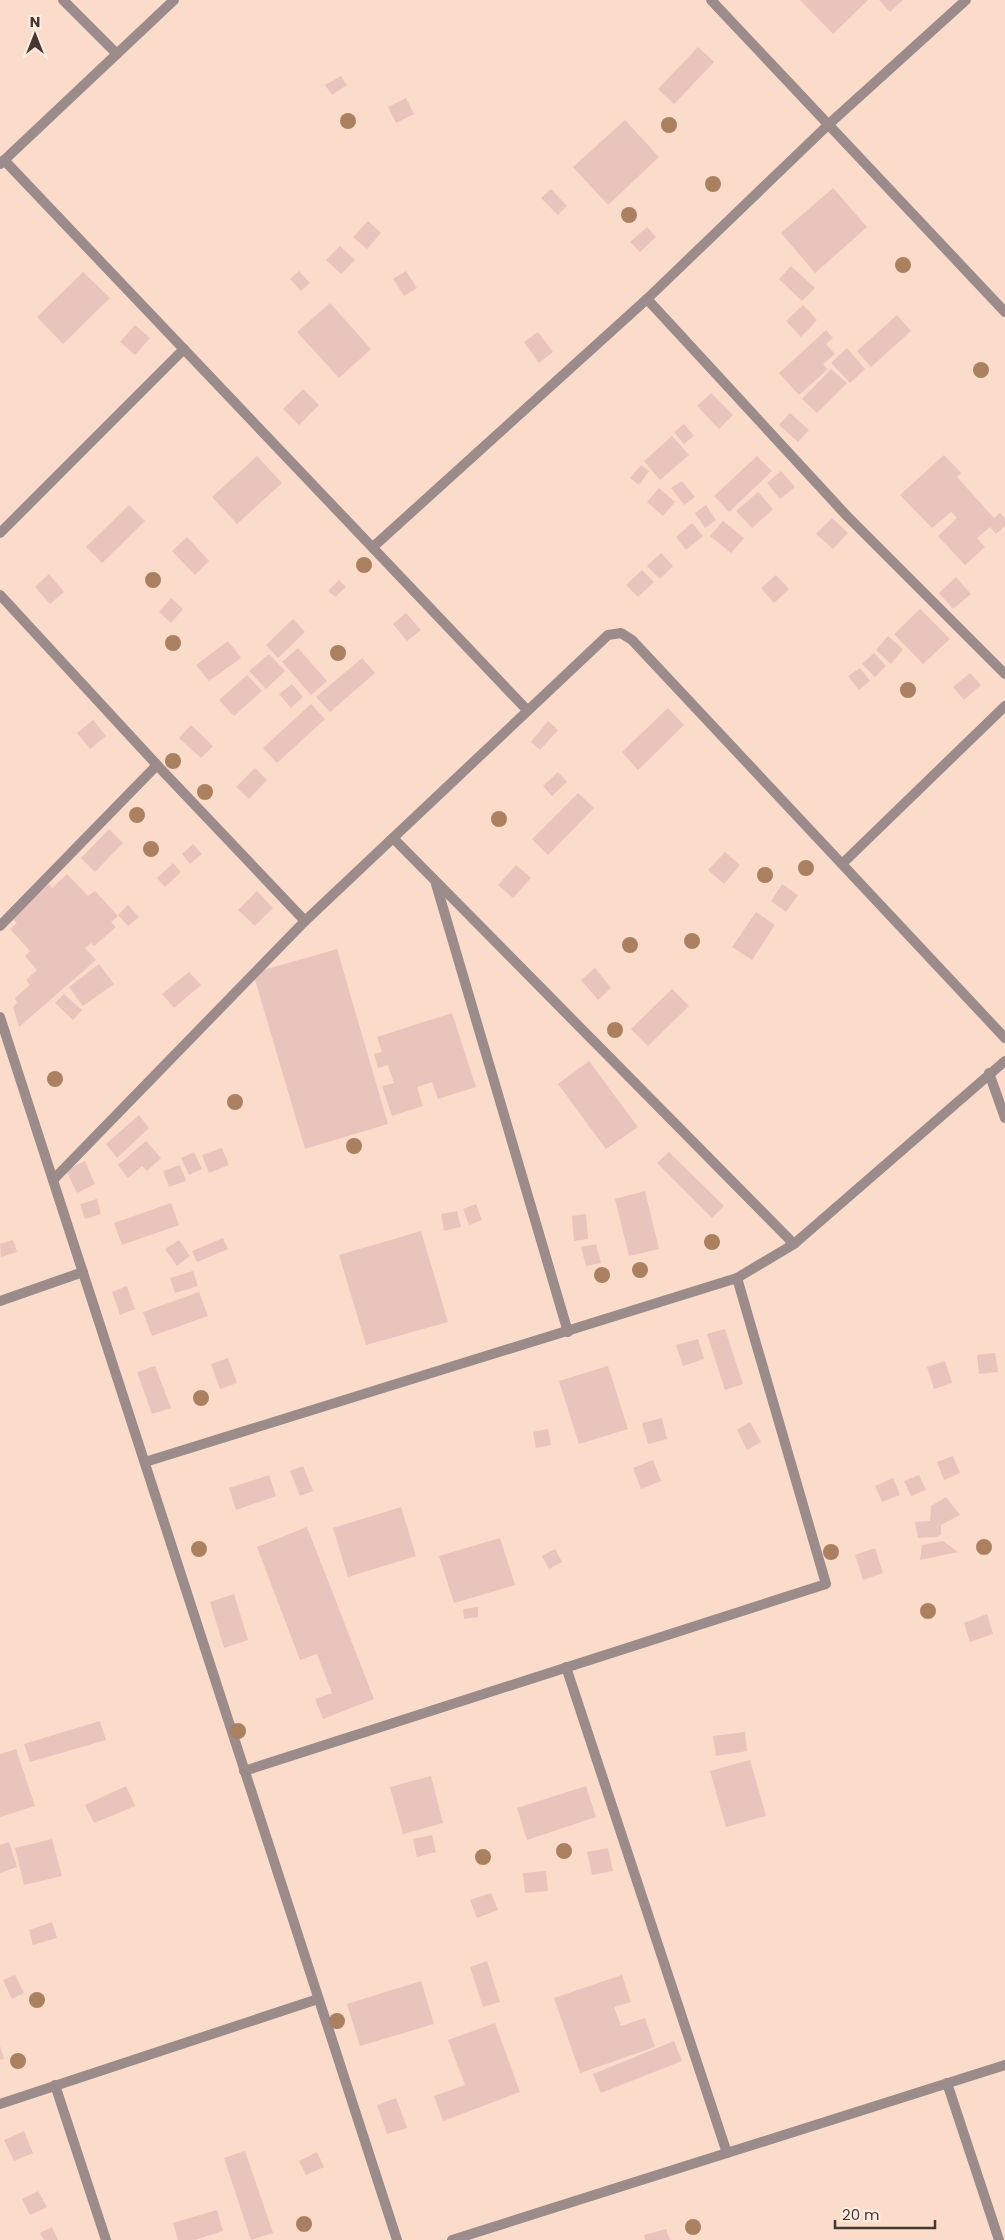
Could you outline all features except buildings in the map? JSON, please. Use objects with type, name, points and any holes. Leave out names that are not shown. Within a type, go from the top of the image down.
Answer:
[{"type":"street","points":[[63,0],[116,54]]},
{"type":"street","points":[[174,0],[2,162],[184,349],[527,710]]},
{"type":"street","points":[[711,0],[1005,312]]},
{"type":"street","points":[[373,547],[647,299],[829,124],[966,0]]},
{"type":"street","points":[[647,299],[847,516],[1005,674]]},
{"type":"street","points":[[0,533],[184,349]]},
{"type":"street","points":[[0,595],[305,921]]},
{"type":"street","points":[[53,1180],[305,921],[608,635],[621,633],[632,640],[1005,1038]]},
{"type":"street","points":[[843,863],[1005,706]]},
{"type":"street","points":[[0,926],[157,765]]},
{"type":"street","points":[[393,838],[794,1244]]},
{"type":"street","points":[[436,882],[568,1332]]},
{"type":"street","points":[[0,1017],[397,2240]]},
{"type":"street","points":[[144,1462],[737,1278],[794,1244],[1005,1061]]},
{"type":"street","points":[[990,1073],[1005,1118]]},
{"type":"street","points":[[0,1301],[83,1272]]},
{"type":"street","points":[[244,1771],[826,1584],[737,1278]]},
{"type":"street","points":[[566,1667],[727,2153]]},
{"type":"street","points":[[0,2104],[318,1999]]},
{"type":"street","points":[[452,2240],[1005,2065]]},
{"type":"street","points":[[947,2083],[999,2240]]},
{"type":"street","points":[[55,2085],[106,2240]]}]
